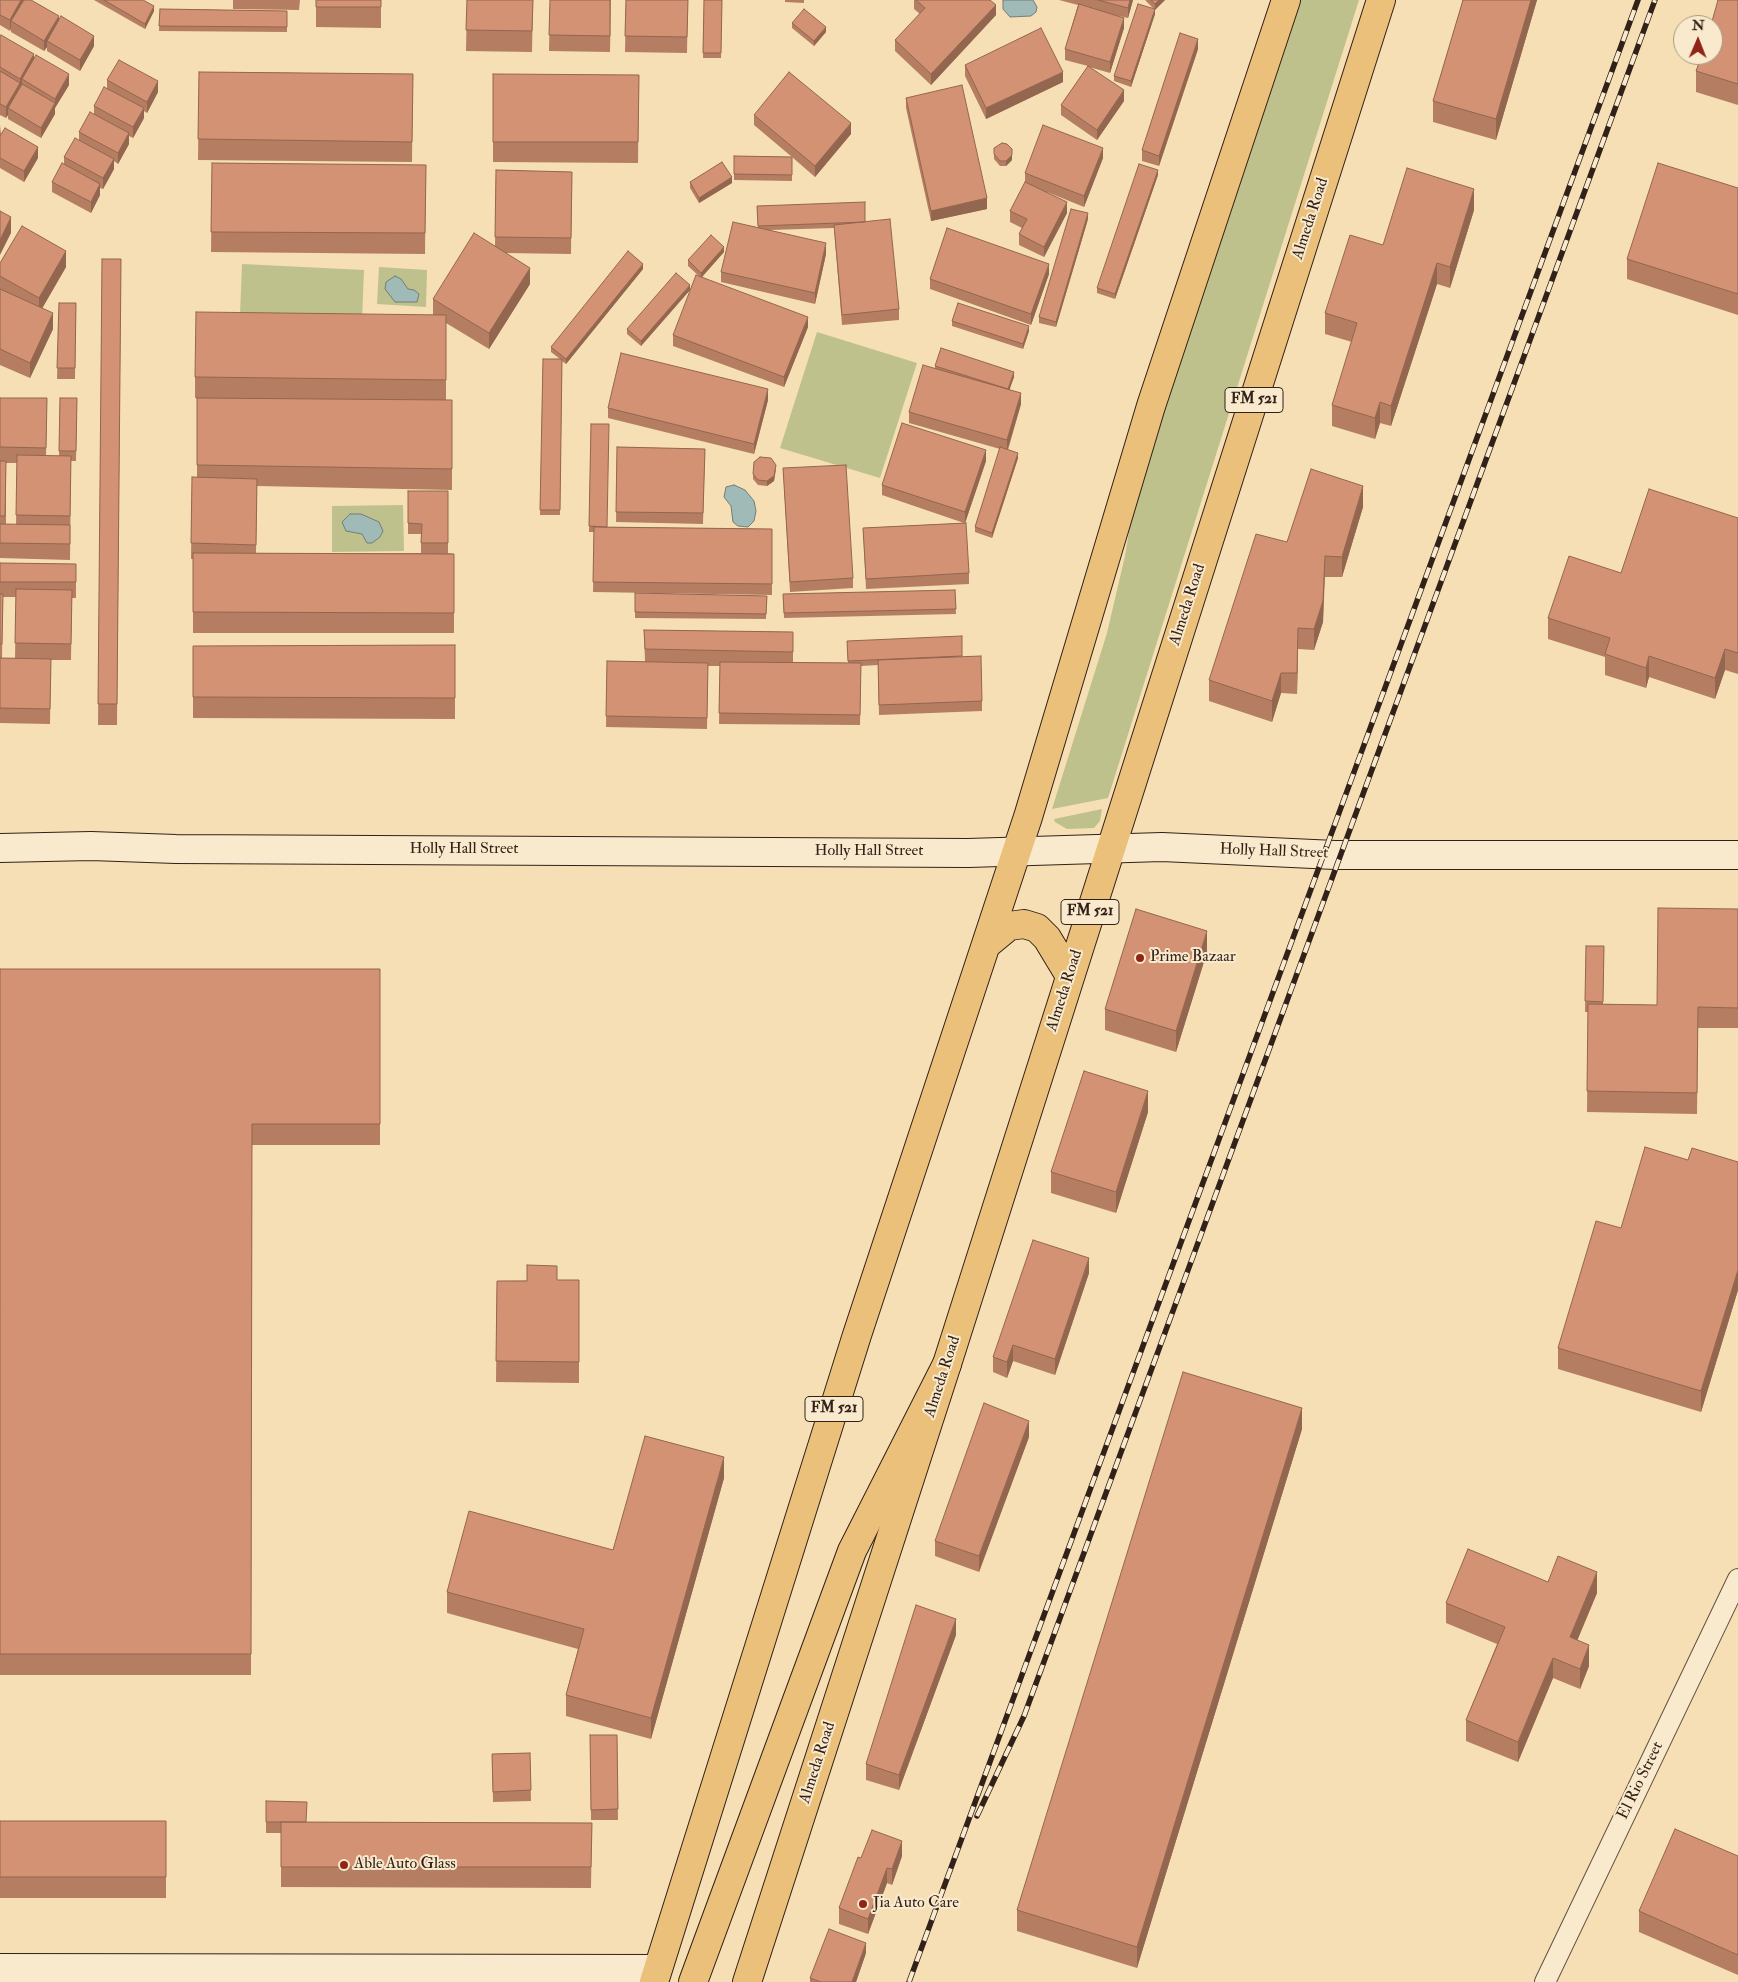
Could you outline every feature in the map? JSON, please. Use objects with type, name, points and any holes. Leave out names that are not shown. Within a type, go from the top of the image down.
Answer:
[{"type":"main road","name":"FM 521","points":[[656,1976],[857,1335],[1017,851],[1151,406],[1286,0]]},
{"type":"main road","name":"Almeda Road","points":[[748,1982],[947,1364],[1381,0]]},
{"type":"main road","points":[[986,944],[1009,926],[1024,924],[1037,928],[1047,938],[1070,976]]},
{"type":"main road","points":[[693,1982],[852,1551],[947,1364]]},
{"type":"street","name":"Holly Hall Street","points":[[0,848],[91,846],[389,850],[1017,851],[1162,847],[1335,855],[1738,855]]},
{"type":"street","name":"El Rio Street","points":[[1545,1982],[1738,1579]]},
{"type":"street","points":[[0,1968],[656,1976]]},
{"type":"green space","points":[[1296,0],[1359,0],[1108,798],[1052,809],[1107,633],[1125,556],[1132,513]]},
{"type":"green space","points":[[242,264],[364,270],[362,320],[240,314]]},
{"type":"green space","points":[[379,267],[427,270],[426,307],[377,304]]},
{"type":"green space","points":[[817,332],[917,363],[880,478],[780,448]]},
{"type":"green space","points":[[403,505],[404,551],[332,552],[332,506]]},
{"type":"green space","points":[[1102,809],[1100,821],[1094,828],[1067,829],[1055,822],[1054,819]]},
{"type":"water","points":[[1003,0],[1033,0],[1037,7],[1036,12],[1031,16],[1010,17],[1003,9]]},
{"type":"water","points":[[395,276],[401,279],[408,289],[414,290],[419,294],[417,302],[395,302],[385,289],[386,282]]},
{"type":"water","points":[[734,485],[745,490],[754,501],[756,511],[754,521],[748,527],[738,526],[733,522],[731,506],[724,497],[726,487]]},
{"type":"water","points":[[350,514],[361,514],[379,522],[383,531],[380,537],[372,543],[367,543],[362,534],[346,531],[342,522]]},
{"type":"building","points":[[0,0],[21,0],[10,20],[0,15]]},
{"type":"building","points":[[24,0],[31,0],[59,16],[44,41],[11,21]]},
{"type":"building","points":[[104,0],[143,0],[154,6],[145,24]]},
{"type":"building","points":[[316,0],[381,0],[381,7],[316,7]]},
{"type":"building","points":[[467,0],[533,0],[532,31],[466,30]]},
{"type":"building","points":[[550,0],[610,0],[610,36],[549,35]]},
{"type":"building","points":[[626,0],[688,0],[687,37],[625,36]]},
{"type":"building","points":[[704,0],[722,0],[721,53],[703,53]]},
{"type":"building","points":[[916,0],[990,0],[996,5],[931,74],[895,40],[925,8]]},
{"type":"building","points":[[1098,0],[1130,0],[1128,8]]},
{"type":"building","points":[[1151,0],[1159,0],[1155,4]]},
{"type":"building","points":[[1463,0],[1531,0],[1496,119],[1433,101]]},
{"type":"building","points":[[1718,0],[1738,0],[1738,84],[1696,71],[1698,65],[1723,65],[1723,15],[1714,15]]},
{"type":"building","points":[[1079,4],[1124,18],[1110,62],[1065,49]]},
{"type":"building","points":[[1138,4],[1155,9],[1131,81],[1114,76]]},
{"type":"building","points":[[160,9],[287,11],[287,27],[159,26]]},
{"type":"building","points":[[804,9],[826,27],[814,41],[792,23]]},
{"type":"building","points":[[61,16],[94,36],[80,60],[47,41]]},
{"type":"building","points":[[1041,28],[1063,72],[986,108],[965,65]]},
{"type":"building","points":[[1180,33],[1198,39],[1159,156],[1142,150]]},
{"type":"building","points":[[1,35],[34,54],[20,79],[0,67]]},
{"type":"building","points":[[36,55],[69,74],[55,99],[22,79]]},
{"type":"building","points":[[119,60],[158,81],[147,102],[107,80]]},
{"type":"building","points":[[1088,66],[1124,90],[1097,130],[1061,105]]},
{"type":"building","points":[[0,71],[20,83],[6,107],[0,104]]},
{"type":"building","points":[[199,72],[413,74],[412,142],[198,139]]},
{"type":"building","points":[[789,72],[851,123],[815,166],[754,115]]},
{"type":"building","points":[[493,74],[639,75],[638,142],[493,142]]},
{"type":"building","points":[[22,84],[55,103],[41,128],[8,108]]},
{"type":"building","points":[[962,85],[987,198],[931,211],[906,98]]},
{"type":"building","points":[[104,87],[144,108],[133,127],[94,106]]},
{"type":"building","points":[[90,112],[129,133],[118,153],[79,132]]},
{"type":"building","points":[[1043,125],[1103,148],[1084,196],[1025,173]]},
{"type":"building","points":[[5,128],[38,147],[24,171],[0,158],[0,136]]},
{"type":"building","points":[[75,138],[114,159],[103,178],[64,157]]},
{"type":"building","points":[[1002,143],[1007,144],[1012,149],[1012,155],[1006,161],[1000,161],[994,154],[994,148]]},
{"type":"building","points":[[734,156],[792,157],[792,175],[734,174]]},
{"type":"building","points":[[722,162],[732,177],[699,198],[690,182]]},
{"type":"building","points":[[62,163],[100,184],[91,202],[52,182]]},
{"type":"building","points":[[212,163],[426,165],[425,233],[211,232]]},
{"type":"building","points":[[1658,163],[1738,188],[1738,294],[1627,259]]},
{"type":"building","points":[[1139,164],[1158,170],[1115,294],[1097,288]]},
{"type":"building","points":[[1407,168],[1474,189],[1450,267],[1437,263],[1391,406],[1380,402],[1375,418],[1332,405],[1357,323],[1325,313],[1350,235],[1383,245]]},
{"type":"building","points":[[496,170],[572,172],[571,238],[495,237]]},
{"type":"building","points":[[1025,182],[1067,202],[1044,247],[1019,234],[1027,219],[1010,211]]},
{"type":"building","points":[[865,202],[865,222],[758,226],[757,206]]},
{"type":"building","points":[[1071,209],[1088,213],[1056,322],[1039,317]]},
{"type":"building","points":[[0,211],[11,217],[0,240]]},
{"type":"building","points":[[890,219],[899,309],[842,315],[834,225]]},
{"type":"building","points":[[733,222],[826,243],[815,293],[721,272]]},
{"type":"building","points":[[22,226],[66,251],[39,298],[0,276],[0,263]]},
{"type":"building","points":[[947,228],[1049,264],[1031,314],[930,279]]},
{"type":"building","points":[[474,233],[530,268],[489,333],[433,299]]},
{"type":"building","points":[[711,235],[724,247],[701,273],[688,260]]},
{"type":"building","points":[[628,251],[643,264],[566,359],[551,347]]},
{"type":"building","points":[[102,259],[121,259],[117,704],[98,704]]},
{"type":"building","points":[[676,273],[690,285],[641,341],[627,329]]},
{"type":"building","points":[[696,275],[808,317],[784,377],[673,335]]},
{"type":"building","points":[[0,289],[53,313],[30,363],[0,349]]},
{"type":"building","points":[[59,303],[76,303],[75,368],[57,368]]},
{"type":"building","points":[[958,303],[1029,326],[1023,344],[952,321]]},
{"type":"building","points":[[196,312],[446,315],[446,380],[195,377]]},
{"type":"building","points":[[941,348],[1014,372],[1008,389],[935,366]]},
{"type":"building","points":[[621,353],[768,389],[754,444],[608,408]]},
{"type":"building","points":[[543,359],[562,359],[560,510],[540,510]]},
{"type":"building","points":[[923,365],[1021,393],[1007,440],[909,412]]},
{"type":"building","points":[[0,398],[47,398],[46,448],[0,447]]},
{"type":"building","points":[[60,398],[77,398],[76,451],[59,451]]},
{"type":"building","points":[[197,398],[452,400],[452,469],[197,465]]},
{"type":"building","points":[[902,423],[986,450],[965,512],[882,485]]},
{"type":"building","points":[[591,424],[609,424],[607,527],[589,526]]},
{"type":"building","points":[[617,447],[705,449],[703,513],[616,512]]},
{"type":"building","points":[[1000,447],[1018,453],[992,533],[975,527]]},
{"type":"building","points":[[17,455],[71,456],[70,516],[16,515]]},
{"type":"building","points":[[760,457],[771,458],[776,465],[774,476],[767,481],[758,480],[753,474],[754,462]]},
{"type":"building","points":[[0,461],[6,461],[5,516],[0,516]]},
{"type":"building","points":[[846,465],[853,578],[790,582],[783,468]]},
{"type":"building","points":[[1311,469],[1363,486],[1342,557],[1325,556],[1323,601],[1314,629],[1298,628],[1297,673],[1281,673],[1272,701],[1209,680],[1256,534],[1287,542]]},
{"type":"building","points":[[192,477],[257,479],[256,545],[191,543]]},
{"type":"building","points":[[1649,489],[1738,518],[1738,653],[1725,649],[1715,678],[1649,656],[1646,668],[1605,654],[1610,638],[1548,618],[1569,556],[1621,573]]},
{"type":"building","points":[[408,491],[448,491],[448,543],[421,543],[422,524],[408,523]]},
{"type":"building","points":[[966,523],[969,573],[866,579],[863,528]]},
{"type":"building","points":[[0,524],[70,525],[70,544],[0,543]]},
{"type":"building","points":[[594,527],[772,529],[772,584],[593,582]]},
{"type":"building","points":[[193,553],[454,554],[454,613],[193,612]]},
{"type":"building","points":[[0,563],[76,564],[76,582],[0,582]]},
{"type":"building","points":[[16,589],[72,590],[71,644],[15,643]]},
{"type":"building","points":[[955,590],[956,609],[784,613],[783,594]]},
{"type":"building","points":[[635,593],[767,596],[766,614],[635,612]]},
{"type":"building","points":[[0,594],[3,594],[2,644],[0,644]]},
{"type":"building","points":[[644,630],[793,632],[793,652],[645,649]]},
{"type":"building","points":[[962,636],[962,656],[848,661],[847,641]]},
{"type":"building","points":[[455,645],[455,698],[193,697],[193,646]]},
{"type":"building","points":[[981,656],[982,701],[879,705],[878,660]]},
{"type":"building","points":[[0,658],[51,659],[50,709],[0,708]]},
{"type":"building","points":[[607,661],[708,663],[707,718],[606,716]]},
{"type":"building","points":[[720,662],[861,663],[860,715],[719,713]]},
{"type":"building","points":[[1658,908],[1738,909],[1738,1008],[1698,1007],[1697,1093],[1587,1091],[1588,1004],[1657,1005]]},
{"type":"building","points":[[1136,909],[1207,931],[1176,1031],[1105,1009]]},
{"type":"building","points":[[1586,946],[1604,946],[1603,1002],[1585,1001]]},
{"type":"building","points":[[0,969],[380,969],[380,1124],[252,1124],[251,1654],[0,1654]]},
{"type":"building","points":[[1084,1071],[1148,1091],[1116,1192],[1051,1172]]},
{"type":"building","points":[[1645,1147],[1688,1160],[1692,1148],[1738,1162],[1738,1270],[1701,1391],[1558,1348],[1596,1221],[1621,1228]]},
{"type":"building","points":[[1033,1240],[1089,1258],[1055,1359],[1013,1345],[1007,1362],[993,1357]]},
{"type":"building","points":[[527,1265],[557,1266],[557,1280],[579,1280],[579,1362],[496,1361],[497,1281],[527,1281]]},
{"type":"building","points":[[1183,1372],[1302,1408],[1137,1947],[1017,1910]]},
{"type":"building","points":[[984,1403],[1029,1421],[979,1556],[935,1541]]},
{"type":"building","points":[[645,1436],[724,1457],[651,1718],[566,1695],[584,1629],[447,1592],[469,1511],[613,1550]]},
{"type":"building","points":[[1468,1549],[1548,1582],[1558,1556],[1597,1572],[1570,1637],[1589,1645],[1580,1669],[1553,1658],[1518,1742],[1466,1720],[1505,1627],[1446,1603]]},
{"type":"building","points":[[916,1605],[956,1619],[899,1775],[866,1764]]},
{"type":"building","points":[[590,1735],[617,1735],[618,1809],[591,1810]]},
{"type":"building","points":[[530,1753],[531,1790],[493,1792],[492,1754]]},
{"type":"building","points":[[266,1801],[307,1802],[306,1822],[266,1822]]},
{"type":"building","points":[[0,1821],[166,1821],[166,1877],[0,1877]]},
{"type":"building","points":[[281,1822],[592,1823],[591,1867],[281,1867]]},
{"type":"building","points":[[1675,1829],[1738,1856],[1738,1955],[1639,1911]]},
{"type":"building","name":"Jia Auto Care","points":[[872,1830],[902,1841],[892,1869],[887,1868],[868,1919],[839,1908],[858,1857],[861,1858]]},
{"type":"building","points":[[829,1929],[866,1943],[852,1982],[821,1982],[810,1978]]},
{"type":"railway","points":[[909,1982],[1638,0]]},
{"type":"railway","points":[[977,1816],[1024,1716],[1655,0]]},
{"type":"place","name":"Prime Bazaar","points":[[1140,958]]},
{"type":"place","name":"Able Auto Glass","points":[[344,1865]]},
{"type":"place","name":"Jia Auto Care","points":[[863,1904]]}]
